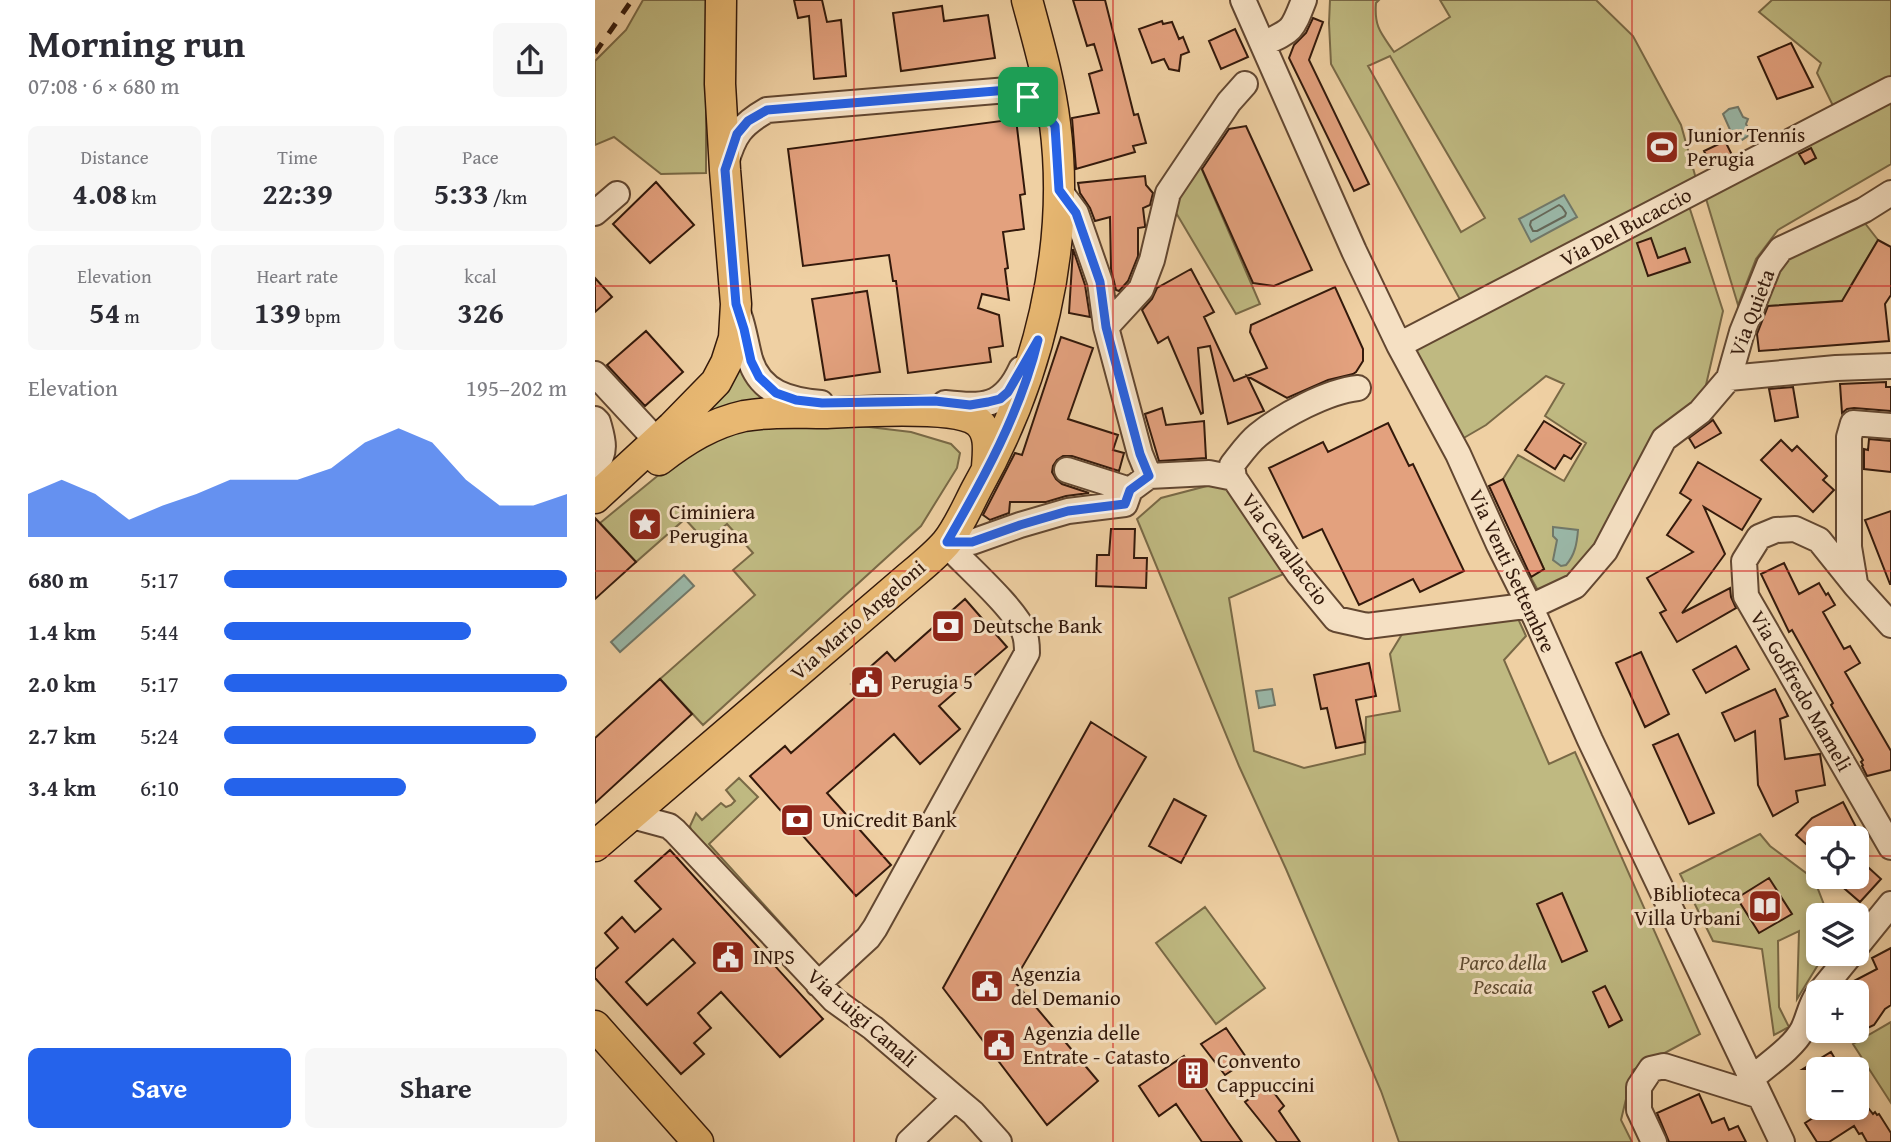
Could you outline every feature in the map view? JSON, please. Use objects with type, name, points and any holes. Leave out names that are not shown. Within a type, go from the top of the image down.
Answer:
[{"type":"main road","points":[[598,487],[657,441],[716,382],[734,338],[736,304],[725,170],[720,61],[721,0]]},
{"type":"main road","name":"Via Mario Angeloni","points":[[595,846],[947,542],[987,471],[1023,385],[1038,340],[1054,258],[1059,190],[1055,126],[1049,84],[1027,0]]},
{"type":"main road","points":[[598,487],[625,485],[684,441],[717,424],[744,416],[769,413],[916,410],[971,417],[986,432],[989,448],[987,471]]},
{"type":"main road","points":[[595,1026],[698,1142]]},
{"type":"street","name":"Via Venti Settembre","points":[[1243,0],[1354,251],[1399,345],[1458,454],[1782,1142]]},
{"type":"street","points":[[1263,44],[1294,26],[1304,0]]},
{"type":"street","points":[[1106,327],[1141,289],[1152,260],[1168,193],[1229,102],[1245,84]]},
{"type":"street","name":"Via Del Bucaccio","points":[[1399,345],[1891,89]]},
{"type":"street","points":[[725,170],[737,134],[748,121],[767,110],[1008,90],[1028,97],[1055,126]]},
{"type":"street","points":[[1059,190],[1076,213],[1100,282],[1106,327],[1136,481]]},
{"type":"street","name":"Via Quieta","points":[[1729,377],[1742,331],[1769,265],[1781,249],[1864,210],[1891,193]]},
{"type":"street","points":[[595,213],[617,194]]},
{"type":"street","points":[[736,304],[751,361],[759,377],[776,393],[796,400],[845,404],[935,401],[970,405],[988,402],[1000,399],[1008,392],[1038,340]]},
{"type":"street","points":[[1541,602],[1575,586],[1605,551],[1664,439],[1700,412],[1729,377],[1891,366]]},
{"type":"street","points":[[595,374],[657,441]]},
{"type":"street","points":[[1067,470],[1136,481],[1233,472],[1256,436],[1286,416],[1342,390],[1358,388]]},
{"type":"street","points":[[595,419],[605,445],[599,462],[598,487]]},
{"type":"street","points":[[1856,586],[1849,547],[1849,436],[1853,423],[1891,426]]},
{"type":"street","name":"Via Cavallaccio","points":[[1233,472],[1298,573],[1336,619],[1367,626],[1517,607]]},
{"type":"street","points":[[818,984],[868,938],[875,928],[1027,653],[1024,630],[1008,609],[951,550],[947,542],[972,542],[1068,511],[1136,481]]},
{"type":"street","name":"Via Goffredo Mameli","points":[[1891,625],[1819,540],[1795,529],[1776,530],[1759,537],[1744,561],[1746,596],[1891,847]]},
{"type":"street","name":"Via Luigi Canali","points":[[632,816],[669,826],[675,831],[834,1000],[873,1028],[955,1098],[999,1142]]},
{"type":"street","points":[[1869,931],[1891,904]]},
{"type":"street","points":[[1830,980],[1841,966]]},
{"type":"street","points":[[1654,1142],[1639,1110],[1639,1087],[1651,1069],[1664,1066],[1756,1087],[1802,1031],[1806,1019]]},
{"type":"street","points":[[909,1142],[955,1098]]},
{"type":"green space","points":[[643,0],[706,0],[706,173],[661,174],[614,137],[595,145],[595,61],[626,30]]},
{"type":"green space","name":"Junior Tennis Perugia","points":[[1330,0],[1379,0],[1376,3],[1377,24],[1394,52],[1450,17],[1440,0],[1596,0],[1633,36],[1681,125],[1698,186],[1463,305],[1331,64]],"holes":[[[1390,56],[1485,218],[1461,232],[1368,66]]]},
{"type":"green space","points":[[1772,0],[1891,0],[1891,83],[1836,112],[1817,73],[1821,63],[1759,12]]},
{"type":"green space","points":[[1891,95],[1891,164],[1778,230],[1756,259],[1738,305],[1704,192]]},
{"type":"green space","points":[[1197,158],[1260,304],[1236,314],[1172,206]]},
{"type":"green space","points":[[1688,203],[1723,311],[1703,398],[1584,570],[1541,596],[1530,576],[1544,569],[1503,479],[1518,455],[1564,481],[1586,443],[1545,416],[1564,384],[1546,376],[1486,425],[1462,439],[1408,347]]},
{"type":"green space","points":[[1857,213],[1878,240],[1850,287],[1853,300],[1755,307],[1769,265]]},
{"type":"green space","points":[[740,357],[773,399],[740,403],[709,411],[729,386]]},
{"type":"green space","points":[[844,424],[911,432],[951,444],[960,453],[957,468],[921,526],[703,725],[660,679],[755,595],[733,570],[753,553],[727,524],[706,542],[685,519],[636,562],[600,523],[683,455],[743,428]]},
{"type":"green space","name":"Parco della Pescaia","points":[[1226,481],[1288,572],[1229,598],[1254,751],[1304,768],[1365,754],[1366,717],[1400,711],[1390,654],[1407,626],[1515,612],[1526,636],[1504,660],[1549,764],[1575,752],[1700,1034],[1633,1070],[1621,1120],[1632,1142],[1399,1142],[1381,1091],[1239,766],[1137,519],[1161,498]]},
{"type":"green space","points":[[739,778],[758,797],[709,844],[796,940],[791,942],[691,831],[690,826],[696,813],[702,820],[721,803],[726,807],[735,801],[726,790]]},
{"type":"green space","points":[[1760,834],[1770,846],[1806,873],[1806,889],[1818,889],[1823,903],[1806,903],[1806,966],[1817,966],[1806,980],[1797,999],[1799,931],[1778,941],[1779,1007],[1789,1027],[1774,1035],[1762,949],[1713,941],[1680,874]]},
{"type":"green space","points":[[1205,907],[1265,988],[1216,1024],[1156,943]]},
{"type":"green space","points":[[1891,1022],[1891,1103],[1869,1069],[1869,1057],[1861,1057],[1853,1044],[1869,1043],[1869,1035]]},
{"type":"water","points":[[1738,107],[1743,117],[1748,119],[1746,124],[1751,134],[1735,141],[1723,114]]},
{"type":"water","points":[[1564,195],[1577,217],[1531,242],[1519,219]]},
{"type":"water","points":[[1553,527],[1578,530],[1575,549],[1566,565],[1561,566],[1553,560],[1557,540],[1553,536]]},
{"type":"water","points":[[684,575],[694,586],[620,652],[611,642]]},
{"type":"water","points":[[1272,689],[1275,705],[1259,708],[1256,691]]},
{"type":"building","points":[[794,0],[822,0],[827,22],[841,20],[846,76],[814,79],[809,16],[798,18]]},
{"type":"building","points":[[1073,0],[1105,0],[1134,115],[1138,114],[1146,143],[1133,146],[1135,152],[1076,169],[1072,118],[1099,113],[1089,74],[1102,70],[1094,44],[1087,46]]},
{"type":"building","points":[[942,6],[944,21],[988,15],[995,58],[901,71],[893,13]]},
{"type":"building","points":[[1313,18],[1323,22],[1309,60],[1369,184],[1354,191],[1289,58],[1294,45],[1306,33]]},
{"type":"building","points":[[1162,21],[1163,24],[1172,22],[1179,39],[1183,37],[1189,52],[1181,55],[1179,71],[1169,69],[1164,59],[1152,63],[1139,29]]},
{"type":"building","points":[[1235,29],[1248,57],[1221,69],[1209,41]]},
{"type":"building","points":[[1791,43],[1813,87],[1777,99],[1758,57]]},
{"type":"building","points":[[1016,119],[1025,194],[1020,195],[1024,229],[1003,232],[1009,300],[982,294],[978,308],[999,315],[1003,346],[989,348],[991,362],[908,373],[896,281],[893,281],[889,255],[803,266],[788,149]]},
{"type":"building","points":[[1246,126],[1312,270],[1274,286],[1253,283],[1202,169],[1229,129]]},
{"type":"building","points":[[1725,141],[1732,155],[1711,166],[1704,151]]},
{"type":"building","points":[[1811,148],[1816,158],[1805,164],[1799,154]]},
{"type":"building","points":[[1145,176],[1146,185],[1153,193],[1150,205],[1143,208],[1145,227],[1138,228],[1138,256],[1128,281],[1119,291],[1116,290],[1111,269],[1110,217],[1095,221],[1080,193],[1078,183]]},
{"type":"building","points":[[656,182],[694,225],[650,263],[613,224]]},
{"type":"building","points":[[1651,238],[1658,258],[1685,248],[1690,262],[1648,276],[1637,243]]},
{"type":"building","points":[[1878,240],[1891,247],[1891,295],[1885,304],[1889,341],[1759,351],[1757,334],[1768,306],[1842,301]]},
{"type":"building","points":[[1073,249],[1085,285],[1090,317],[1069,313]]},
{"type":"building","points":[[1191,269],[1214,312],[1204,317],[1234,381],[1267,368],[1250,332],[1251,325],[1335,287],[1363,349],[1363,361],[1353,374],[1328,380],[1287,398],[1247,376],[1264,411],[1228,424],[1210,346],[1198,348],[1201,414],[1168,337],[1158,343],[1142,310],[1157,288]]},
{"type":"building","points":[[595,278],[612,297],[595,312]]},
{"type":"building","points":[[867,291],[880,372],[825,380],[812,299]]},
{"type":"building","points":[[646,331],[683,372],[645,406],[607,365]]},
{"type":"building","points":[[1061,337],[1093,348],[1068,419],[1118,435],[1113,450],[1124,453],[1119,471],[1072,456],[1063,456],[1053,466],[1052,472],[1056,479],[1062,484],[1089,493],[1046,502],[1010,502],[1009,513],[990,520],[983,515],[1015,453],[1022,455]]},
{"type":"building","points":[[1886,382],[1886,387],[1891,387],[1891,411],[1854,408],[1842,413],[1840,384]]},
{"type":"building","points":[[1793,387],[1798,417],[1775,421],[1769,389]]},
{"type":"building","points":[[1162,408],[1166,425],[1204,421],[1206,458],[1159,461],[1145,414]]},
{"type":"building","points":[[1713,420],[1721,433],[1695,448],[1689,438]]},
{"type":"building","points":[[1544,421],[1581,444],[1571,459],[1564,455],[1555,469],[1525,450]]},
{"type":"building","points":[[1388,423],[1409,466],[1413,464],[1464,571],[1420,592],[1413,579],[1359,605],[1322,529],[1303,538],[1269,468],[1323,442],[1328,452]]},
{"type":"building","points":[[1869,439],[1891,441],[1891,472],[1864,469],[1864,449],[1868,450]]},
{"type":"building","points":[[1781,440],[1792,451],[1797,446],[1827,476],[1823,480],[1834,490],[1813,512],[1761,460]]},
{"type":"building","points":[[1698,462],[1761,499],[1742,530],[1704,507],[1725,554],[1682,613],[1730,588],[1736,608],[1677,642],[1660,613],[1666,610],[1647,578],[1693,552],[1667,535],[1691,500],[1680,493]]},
{"type":"building","points":[[1503,479],[1544,569],[1531,577],[1489,486]]},
{"type":"building","points":[[1891,511],[1891,584],[1890,584],[1865,520]]},
{"type":"building","points":[[595,518],[636,562],[595,599]]},
{"type":"building","points":[[1111,529],[1135,529],[1134,558],[1147,558],[1146,588],[1096,586],[1097,555],[1109,555]]},
{"type":"building","points":[[1784,563],[1799,594],[1819,583],[1835,605],[1823,612],[1844,649],[1850,646],[1860,663],[1845,672],[1891,751],[1891,770],[1867,776],[1861,762],[1863,760],[1831,705],[1833,703],[1792,630],[1789,632],[1761,574]]},
{"type":"building","points":[[965,599],[1007,647],[939,706],[960,729],[920,764],[894,734],[827,793],[891,865],[856,896],[750,776],[785,746],[791,753],[860,693],[851,684],[887,652],[895,661]]},
{"type":"building","points":[[1736,646],[1749,669],[1706,693],[1693,670]]},
{"type":"building","points":[[1641,652],[1669,714],[1645,727],[1616,663]]},
{"type":"building","points":[[1369,663],[1376,696],[1356,700],[1365,742],[1336,748],[1327,708],[1321,709],[1314,675]]},
{"type":"building","points":[[660,679],[692,714],[595,803],[595,738]]},
{"type":"building","points":[[1775,689],[1788,716],[1780,719],[1785,759],[1820,754],[1825,785],[1796,791],[1798,802],[1773,816],[1758,785],[1755,731],[1735,741],[1722,713]]},
{"type":"building","points":[[1091,722],[1146,757],[1014,981],[1098,1081],[1047,1125],[943,988]]},
{"type":"building","points":[[1678,734],[1714,813],[1689,824],[1653,745]]},
{"type":"building","points":[[1174,799],[1206,816],[1181,863],[1149,846]]},
{"type":"building","points":[[1843,802],[1855,826],[1806,826],[1806,844],[1796,835],[1812,818]]},
{"type":"building","name":"INPS","points":[[670,850],[823,1019],[780,1057],[721,992],[698,1013],[711,1028],[694,1043],[704,1054],[681,1074],[595,978],[595,969],[618,948],[605,933],[622,917],[635,932],[661,909],[635,881]],"holes":[[[673,939],[695,963],[647,1005],[626,982]]]},
{"type":"building","points":[[1869,868],[1881,879],[1860,902],[1845,889],[1869,889]]},
{"type":"building","name":"Biblioteca Villa Urbani","points":[[1769,878],[1792,914],[1759,933],[1737,898]]},
{"type":"building","points":[[1562,893],[1587,951],[1562,962],[1537,904]]},
{"type":"building","points":[[1891,948],[1891,1005],[1869,1027],[1869,980],[1856,980],[1877,969],[1872,958]]},
{"type":"building","points":[[1605,986],[1622,1020],[1609,1027],[1593,992]]},
{"type":"building","points":[[1226,1028],[1248,1060],[1225,1075],[1201,1044]]},
{"type":"building","name":"Convento Cappuccini","points":[[1184,1056],[1242,1142],[1202,1142],[1176,1104],[1159,1116],[1139,1086]]},
{"type":"building","points":[[1268,1085],[1284,1106],[1279,1111],[1300,1142],[1277,1142],[1245,1102]]},
{"type":"building","points":[[1699,1094],[1712,1123],[1724,1118],[1729,1130],[1738,1126],[1746,1142],[1669,1142],[1657,1113]]},
{"type":"building","points":[[1869,1109],[1873,1114],[1879,1114],[1891,1133],[1891,1142],[1867,1142],[1854,1126],[1829,1142],[1817,1142],[1805,1123],[1810,1120],[1869,1120]]},
{"type":"railway","points":[[595,53],[632,0]]},
{"type":"place","name":"Junior Tennis Perugia","points":[[1662,147]]},
{"type":"place","name":"Ciminiera Perugina","points":[[645,524]]},
{"type":"place","name":"Deutsche Bank","points":[[948,626]]},
{"type":"place","name":"Perugia 5","points":[[867,682]]},
{"type":"place","name":"UniCredit Bank","points":[[797,820]]},
{"type":"place","name":"Biblioteca Villa Urbani","points":[[1765,906]]},
{"type":"place","name":"INPS","points":[[728,957]]},
{"type":"place","name":"Agenzia del Demanio","points":[[987,986]]},
{"type":"place","name":"Agenzia delle Entrate - Catasto","points":[[999,1045]]},
{"type":"place","name":"Convento Cappuccini","points":[[1193,1073]]},
{"type":"route","points":[[1008,90],[1028,97],[1055,126],[1059,190],[1076,213],[1100,282],[1106,327],[1140,454],[1149,476],[1130,490],[1125,504],[1068,511],[972,542],[947,542],[1000,444],[1028,374],[1038,340],[1008,392],[1000,399],[988,402],[970,405],[935,401],[845,404],[796,400],[776,393],[759,377],[751,361],[736,304],[725,170],[737,134],[748,121],[767,110],[1008,90]]}]
